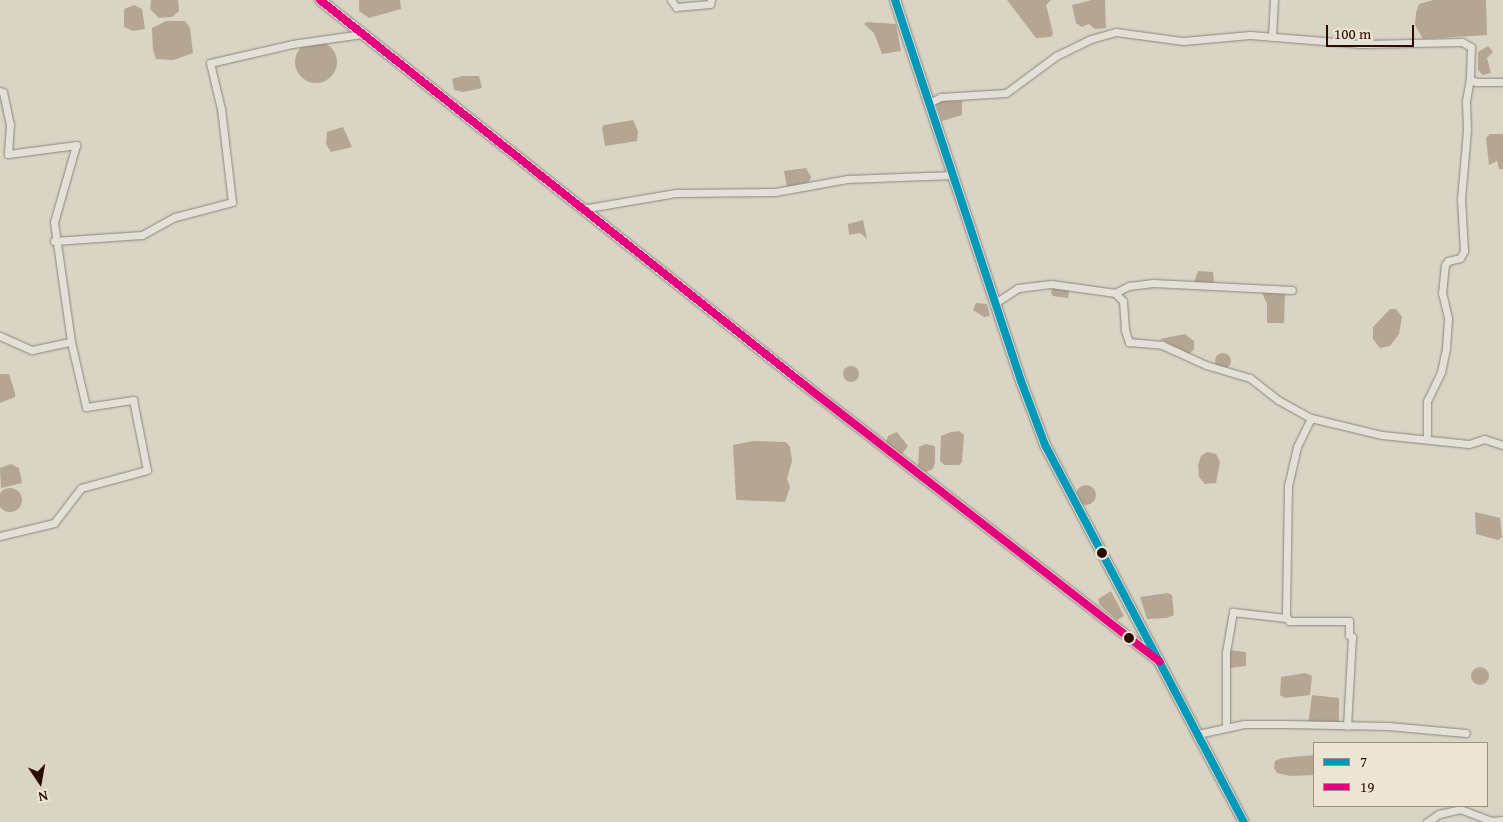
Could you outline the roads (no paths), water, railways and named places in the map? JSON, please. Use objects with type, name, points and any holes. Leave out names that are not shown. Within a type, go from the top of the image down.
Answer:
[{"type":"main road","points":[[320,0],[582,209],[1160,662]]},
{"type":"main road","points":[[895,0],[931,102],[995,303],[1046,445],[1244,822]]},
{"type":"street","points":[[671,0],[676,7],[710,4],[711,0]]},
{"type":"street","points":[[1272,37],[1274,0]]},
{"type":"street","points":[[931,102],[941,98],[1006,93],[1056,56],[1091,39],[1116,32],[1183,41],[1250,35],[1361,44],[1462,42],[1471,47],[1470,79],[1466,101],[1466,150],[1460,199],[1464,252],[1460,258],[1448,261],[1445,265],[1442,293],[1448,318],[1446,348],[1441,372],[1427,401],[1428,439]]},
{"type":"street","points":[[54,241],[142,235],[175,217],[232,202],[221,109],[210,63],[292,44],[362,34]]},
{"type":"street","points":[[1470,79],[1476,82],[1503,82]]},
{"type":"street","points":[[0,91],[3,92],[10,124],[8,154],[76,145],[54,222],[54,241],[71,342],[86,407],[132,400],[147,470],[81,488],[54,523],[0,536]]},
{"type":"street","points":[[582,209],[676,193],[775,192],[847,179],[954,175]]},
{"type":"street","points":[[995,303],[1018,288],[1044,284],[1115,293],[1129,286],[1153,283],[1292,290]]},
{"type":"street","points":[[1115,293],[1122,301],[1125,330],[1129,342],[1162,345],[1206,365],[1250,378],[1278,400],[1311,418],[1382,435],[1471,444],[1484,439],[1503,446]]},
{"type":"street","points":[[0,336],[32,350],[71,342]]},
{"type":"street","points":[[1286,618],[1288,484],[1296,447],[1311,418]]},
{"type":"street","points":[[1226,727],[1226,652],[1233,612],[1286,618],[1296,621],[1341,618],[1349,621],[1349,634],[1352,637],[1347,726]]},
{"type":"street","points":[[1198,734],[1226,727],[1284,724],[1466,733]]},
{"type":"street","points":[[1427,822],[1439,814],[1460,809],[1491,821],[1503,820]]}]
